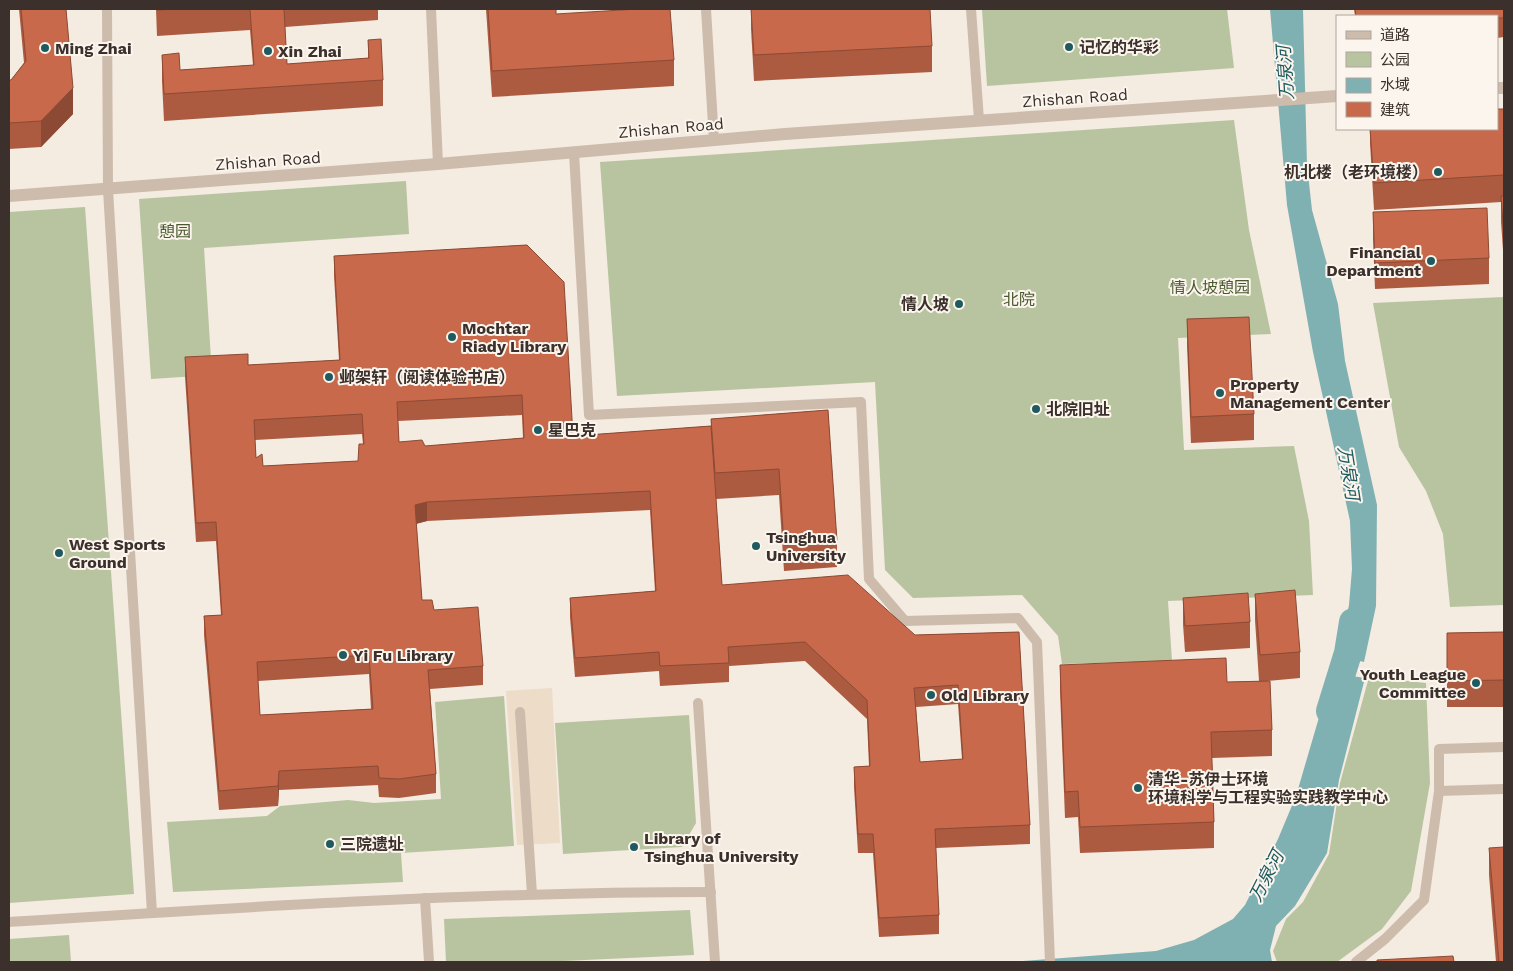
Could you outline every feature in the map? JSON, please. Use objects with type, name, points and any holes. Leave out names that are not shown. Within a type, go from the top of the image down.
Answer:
[{"type":"street","name":"Zhishan Road","points":[[9,196],[438,164],[784,134],[1336,96]]},
{"type":"lane","points":[[107,9],[108,190],[152,913]]},
{"type":"lane","points":[[431,9],[438,164]]},
{"type":"lane","points":[[706,9],[714,141]]},
{"type":"lane","points":[[971,9],[979,120]]},
{"type":"lane","points":[[574,152],[589,414],[860,402],[869,578],[905,621],[1018,618],[1038,642],[1050,962]]},
{"type":"lane","points":[[698,703],[715,960]]},
{"type":"lane","points":[[520,712],[532,894]]},
{"type":"lane","points":[[1356,962],[1385,939],[1424,900],[1439,791],[1439,749],[1504,747]]},
{"type":"lane","points":[[1439,791],[1504,788]]},
{"type":"lane","points":[[9,922],[425,898],[532,894],[711,892]]},
{"type":"lane","points":[[425,898],[429,962]]},
{"type":"green space","points":[[982,9],[1227,9],[1234,68],[987,86]]},
{"type":"green space","name":"北院","points":[[1234,120],[1249,230],[1271,334],[1178,338],[1184,450],[1294,446],[1309,521],[1313,595],[1168,601],[1172,661],[1062,664],[1058,636],[1022,595],[913,598],[885,570],[875,382],[617,396],[600,162]]},
{"type":"green space","name":"憩园","points":[[406,181],[409,234],[204,248],[212,375],[151,379],[139,199]]},
{"type":"green space","name":"West Sports Ground","points":[[85,207],[134,894],[9,903],[9,212]]},
{"type":"green space","points":[[1504,297],[1504,605],[1450,607],[1443,534],[1426,491],[1399,447],[1373,303]]},
{"type":"green space","points":[[1369,677],[1426,683],[1430,783],[1411,891],[1382,929],[1337,962],[1277,962],[1273,951],[1286,919],[1303,902],[1329,854],[1340,783]]},
{"type":"green space","points":[[504,696],[514,846],[401,853],[403,882],[173,892],[167,822],[267,816],[280,806],[348,800],[374,803],[441,799],[435,702]]},
{"type":"green space","points":[[689,715],[696,823],[682,847],[563,854],[555,723]]},
{"type":"green space","points":[[690,910],[694,955],[542,962],[446,962],[444,919]]},
{"type":"green space","points":[[69,935],[71,962],[9,962],[9,939]]},
{"type":"shaded area","points":[[552,688],[560,843],[517,845],[506,691]]},
{"type":"water","points":[[1270,9],[1303,9],[1307,165],[1312,210],[1338,304],[1345,361],[1377,505],[1376,606],[1364,662],[1338,656],[1349,605],[1352,569],[1350,521],[1313,352],[1287,205]]},
{"type":"water","points":[[1332,673],[1365,678],[1339,780],[1327,853],[1295,906],[1276,926],[1270,950],[1272,962],[1010,962],[1156,951],[1194,940],[1233,919],[1245,905],[1278,839],[1296,796]]},
{"type":"building","name":"Ming Zhai","points":[[21,9],[66,9],[73,88],[41,121],[9,123],[9,80],[26,61]]},
{"type":"building","points":[[250,9],[284,9],[287,64],[369,58],[368,40],[381,39],[383,80],[164,94],[162,55],[179,53],[180,70],[254,65]]},
{"type":"building","points":[[488,9],[556,9],[556,14],[670,9],[674,60],[492,71]]},
{"type":"building","points":[[751,9],[930,9],[932,46],[754,55]]},
{"type":"building","points":[[1355,9],[1504,9],[1504,18],[1498,18],[1498,15],[1356,15]]},
{"type":"building","points":[[1498,109],[1504,109],[1504,175],[1374,183],[1370,130],[1498,130]]},
{"type":"building","points":[[1501,196],[1504,196],[1504,238]]},
{"type":"building","points":[[1487,208],[1489,258],[1375,263],[1373,212]]},
{"type":"building","points":[[527,245],[564,282],[573,436],[711,426],[722,585],[848,575],[915,635],[1019,632],[1030,825],[935,829],[939,915],[879,918],[873,834],[858,834],[854,767],[870,766],[867,700],[805,642],[728,647],[729,663],[660,666],[659,652],[575,658],[570,598],[656,591],[650,491],[427,502],[415,505],[422,600],[432,600],[434,610],[478,607],[483,666],[428,670],[436,774],[399,779],[379,778],[378,766],[279,771],[278,786],[219,791],[204,616],[222,615],[216,522],[196,523],[185,357],[248,354],[248,365],[340,360],[334,256]],"holes":[[[522,395],[524,438],[425,446],[422,440],[399,442],[397,402]],[[362,414],[364,444],[359,444],[358,461],[263,466],[262,454],[256,458],[254,420]],[[369,655],[373,709],[260,715],[257,662]],[[958,685],[963,759],[920,762],[914,688]]]},
{"type":"building","name":"Property Management Center","points":[[1249,317],[1254,414],[1191,417],[1187,319]]},
{"type":"building","points":[[828,410],[837,541],[784,545],[779,469],[715,473],[711,419]]},
{"type":"building","points":[[1295,590],[1300,652],[1260,655],[1255,594]]},
{"type":"building","points":[[1248,593],[1250,622],[1185,626],[1183,598]]},
{"type":"building","points":[[1504,632],[1504,680],[1447,681],[1447,633]]},
{"type":"building","name":"清华-苏伊士环境 环境科学与工程实验实践教学中心","points":[[1226,658],[1227,682],[1270,681],[1272,730],[1211,732],[1214,822],[1080,827],[1078,791],[1065,792],[1060,665]]},
{"type":"building","points":[[1504,847],[1504,962],[1499,962],[1489,848]]},
{"type":"building","points":[[1453,956],[1454,962],[1377,962],[1377,960]]},
{"type":"waterway","name":"万泉河","points":[[1330,711],[1348,653],[1353,622]]},
{"type":"place","name":"记忆的华彩","points":[[1069,47]]},
{"type":"place","name":"Ming Zhai","points":[[45,48]]},
{"type":"place","name":"Xin Zhai","points":[[268,51]]},
{"type":"place","name":"机北楼（老环境楼）","points":[[1438,172]]},
{"type":"place","name":"Financial Department","points":[[1431,261]]},
{"type":"place","name":"情人坡","points":[[959,304]]},
{"type":"place","name":"Mochtar Riady Library","points":[[452,337]]},
{"type":"place","name":"邺架轩（阅读体验书店）","points":[[329,377]]},
{"type":"place","name":"Property Management Center","points":[[1220,393]]},
{"type":"place","name":"北院旧址","points":[[1036,409]]},
{"type":"place","name":"星巴克","points":[[538,430]]},
{"type":"place","name":"Tsinghua University","points":[[756,546]]},
{"type":"place","name":"West Sports Ground","points":[[59,553]]},
{"type":"place","name":"Yi Fu Library","points":[[343,655]]},
{"type":"place","name":"Youth League Committee","points":[[1476,683]]},
{"type":"place","name":"Old Library","points":[[931,695]]},
{"type":"place","name":"清华-苏伊士环境 环境科学与工程实验实践教学中心","points":[[1138,788]]},
{"type":"place","name":"三院遗址","points":[[330,844]]},
{"type":"place","name":"Library of Tsinghua University","points":[[634,847]]},
{"type":"park label","name":"情人坡憩园","points":[[1210,287]]}]
